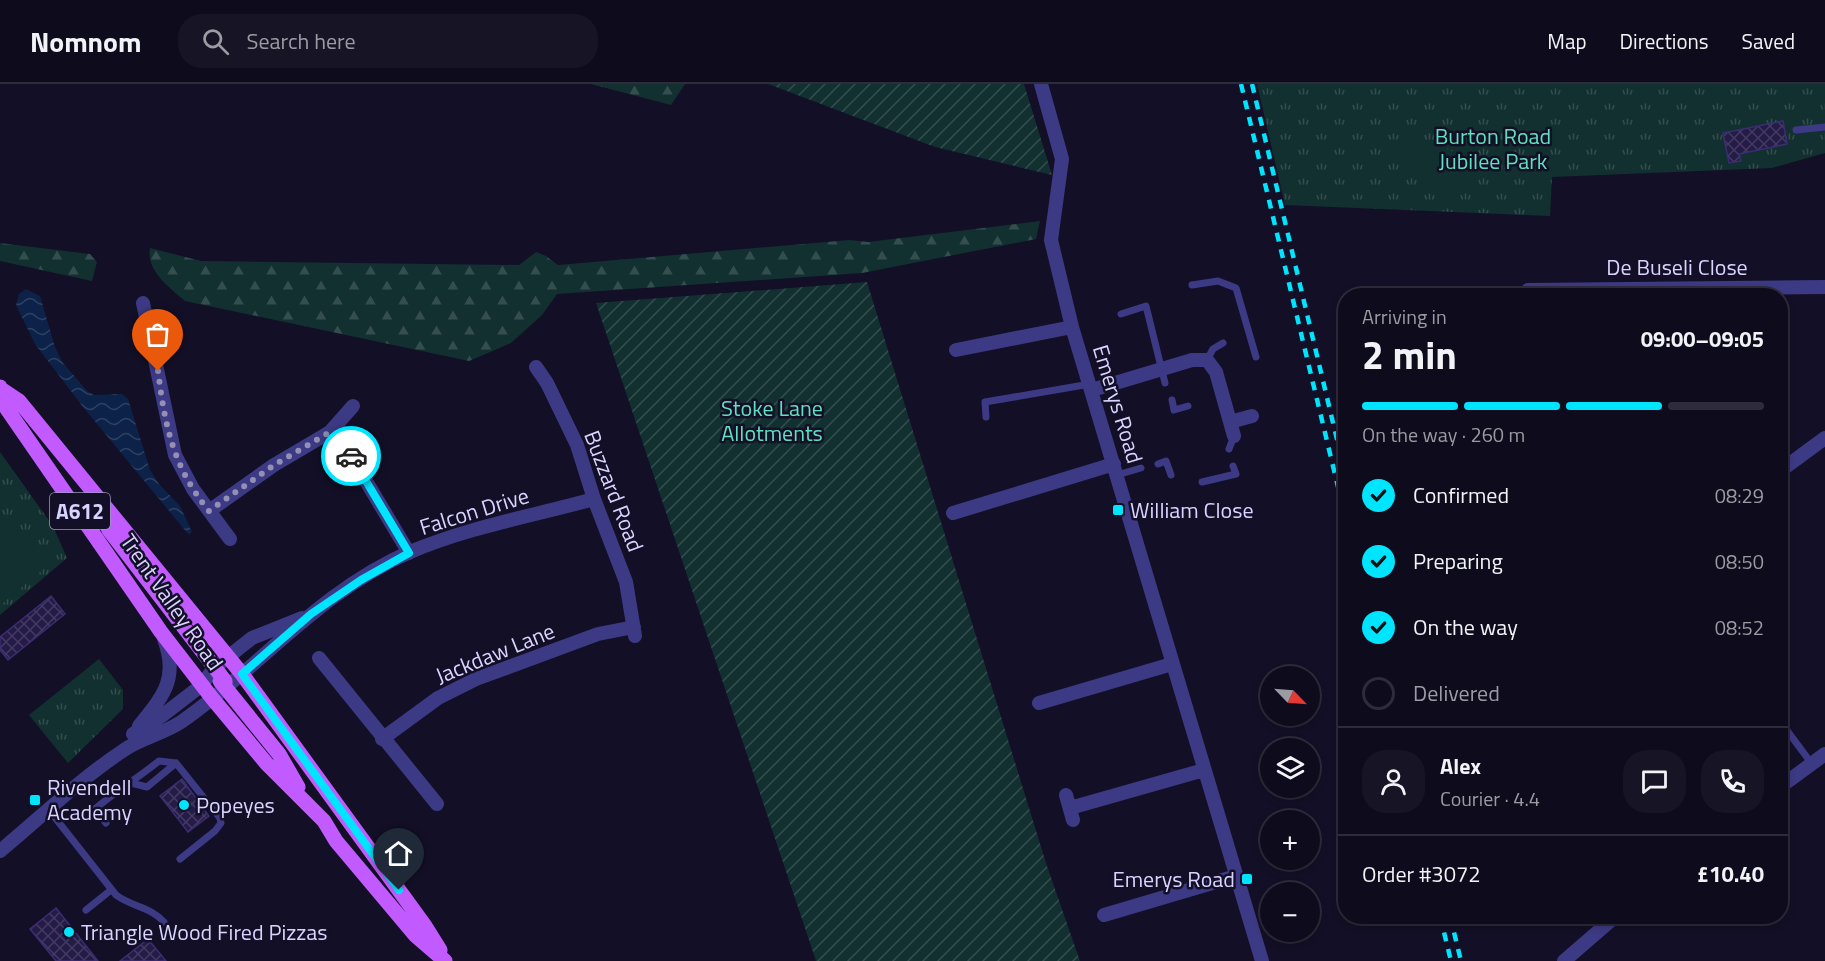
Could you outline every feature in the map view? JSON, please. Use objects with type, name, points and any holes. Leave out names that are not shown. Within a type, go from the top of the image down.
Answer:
[{"type":"main road","name":"Trent Valley Road","points":[[1,388],[18,401],[242,674],[425,926],[446,961]]},
{"type":"main road","name":"Trent Valley Road","points":[[1,388],[8,409],[161,632],[212,698],[267,764],[306,800],[336,841],[415,935],[446,961]]},
{"type":"main road","name":"A612","points":[[89,487],[109,530],[214,668],[214,674],[279,754],[306,800]]},
{"type":"street","name":"Emerys Road","points":[[1041,84],[1062,159],[1058,202],[1051,240],[1072,327],[1262,961]]},
{"type":"street","name":"De Buseli Close","points":[[1726,288],[1825,287]]},
{"type":"street","points":[[142,303],[151,334],[172,447],[185,478],[230,538]]},
{"type":"street","points":[[956,350],[1072,327]]},
{"type":"street","points":[[1091,387],[1192,360],[1208,360],[1216,372],[1230,422],[1232,442]]},
{"type":"street","name":"Buzzard Road","points":[[536,367],[547,382],[577,445],[594,499],[627,582],[635,632]]},
{"type":"street","points":[[209,511],[274,465],[330,432],[353,406]]},
{"type":"street","points":[[1230,422],[1252,416]]},
{"type":"street","points":[[330,432],[354,461],[409,553]]},
{"type":"street","points":[[1788,464],[1825,438]]},
{"type":"street","points":[[953,513],[1116,470]]},
{"type":"street","name":"Falcon Drive","points":[[126,749],[179,724],[242,674],[311,614],[361,580],[409,553],[458,534],[594,499]]},
{"type":"street","name":"Falcon Drive","points":[[133,734],[163,716],[202,685],[214,668],[252,638],[311,614]]},
{"type":"street","points":[[0,851],[126,749],[133,734],[162,695],[171,672],[170,660],[161,632]]},
{"type":"street","name":"Jackdaw Lane","points":[[382,738],[438,698],[476,679],[598,634],[635,632]]},
{"type":"street","points":[[319,658],[437,804]]},
{"type":"street","points":[[1039,703],[1172,664]]},
{"type":"street","points":[[1788,781],[1825,754]]},
{"type":"street","points":[[1069,808],[1204,770]]},
{"type":"street","points":[[1104,915],[1236,876]]},
{"type":"street","points":[[1564,961],[1607,924]]},
{"type":"lane","points":[[1796,130],[1825,127]]},
{"type":"lane","points":[[1192,285],[1218,281],[1236,288],[1246,335],[1256,357]]},
{"type":"lane","points":[[1121,314],[1146,306],[1166,383]]},
{"type":"lane","points":[[1208,360],[1213,349],[1223,343]]},
{"type":"lane","points":[[986,417],[985,402],[1091,387]]},
{"type":"lane","points":[[1172,400],[1174,410],[1188,406]]},
{"type":"lane","points":[[1158,464],[1166,461],[1171,475]]},
{"type":"lane","points":[[1202,482],[1236,474],[1233,466]]},
{"type":"lane","points":[[1116,470],[1141,468]]},
{"type":"lane","points":[[1788,732],[1812,764]]},
{"type":"lane","points":[[106,823],[95,809],[122,786],[132,783],[159,761],[176,763],[220,818],[221,823],[215,831],[180,859]]},
{"type":"lane","points":[[132,783],[147,787],[176,763]]},
{"type":"lane","points":[[49,810],[111,890],[127,903],[152,911],[164,922]]},
{"type":"lane","points":[[86,910],[111,890]]},
{"type":"green space","points":[[591,84],[685,84],[671,105]]},
{"type":"green space","points":[[768,84],[1024,84],[1052,175],[935,147]]},
{"type":"green space","name":"Burton Road Jubilee Park","points":[[1257,84],[1825,84],[1825,153],[1772,168],[1552,177],[1550,216],[1285,205]]},
{"type":"green space","points":[[1440,146],[1479,163],[1469,188],[1422,184],[1421,175],[1403,163],[1401,157],[1404,150],[1412,147],[1436,151]]},
{"type":"green space","points":[[1040,221],[1036,239],[862,273],[557,294],[542,315],[511,343],[469,361],[185,301],[160,278],[150,256],[150,248],[201,261],[519,265],[536,252],[558,265],[850,240],[868,242]]},
{"type":"green space","points":[[0,243],[90,254],[97,262],[92,281],[0,261]]},
{"type":"green space","name":"Stoke Lane Allotments","points":[[867,282],[1046,863],[1080,961],[816,961],[596,303]]},
{"type":"green space","points":[[0,452],[53,526],[67,558],[0,615]]},
{"type":"green space","points":[[0,512],[46,567],[3,603],[0,600]]},
{"type":"green space","points":[[99,659],[123,690],[123,709],[68,763],[29,715]]},
{"type":"water","points":[[26,289],[40,296],[55,347],[63,363],[87,391],[94,395],[122,394],[128,399],[150,470],[159,484],[180,506],[192,532],[189,535],[83,407],[35,344],[16,305],[19,294]]},
{"type":"building","points":[[1783,121],[1787,144],[1739,154],[1741,161],[1729,163],[1723,133]]},
{"type":"building","points":[[51,596],[65,614],[8,660],[0,650],[0,637]]},
{"type":"building","name":"Popeyes","points":[[182,779],[209,816],[188,832],[160,796]]},
{"type":"building","points":[[56,908],[98,961],[56,961],[30,929]]},
{"type":"building","points":[[148,939],[166,961],[120,961]]},
{"type":"railway","points":[[1241,84],[1338,487]]},
{"type":"railway","points":[[1252,84],[1338,444]]},
{"type":"railway","points":[[1442,924],[1451,961]]},
{"type":"railway","points":[[1452,924],[1461,961]]},
{"type":"way so far","points":[[158,371],[165,418],[174,455],[185,478],[209,511],[274,465],[330,432],[351,456]]},
{"type":"place","name":"William Close","points":[[1118,510]]},
{"type":"place","name":"Rivendell Academy","points":[[35,800]]},
{"type":"place","name":"Popeyes","points":[[184,805]]},
{"type":"place","name":"Emerys Road","points":[[1247,879]]},
{"type":"place","name":"Triangle Wood Fired Pizzas","points":[[69,932]]},
{"type":"route","points":[[351,456],[409,553],[361,580],[311,614],[242,674],[399,890]]}]
